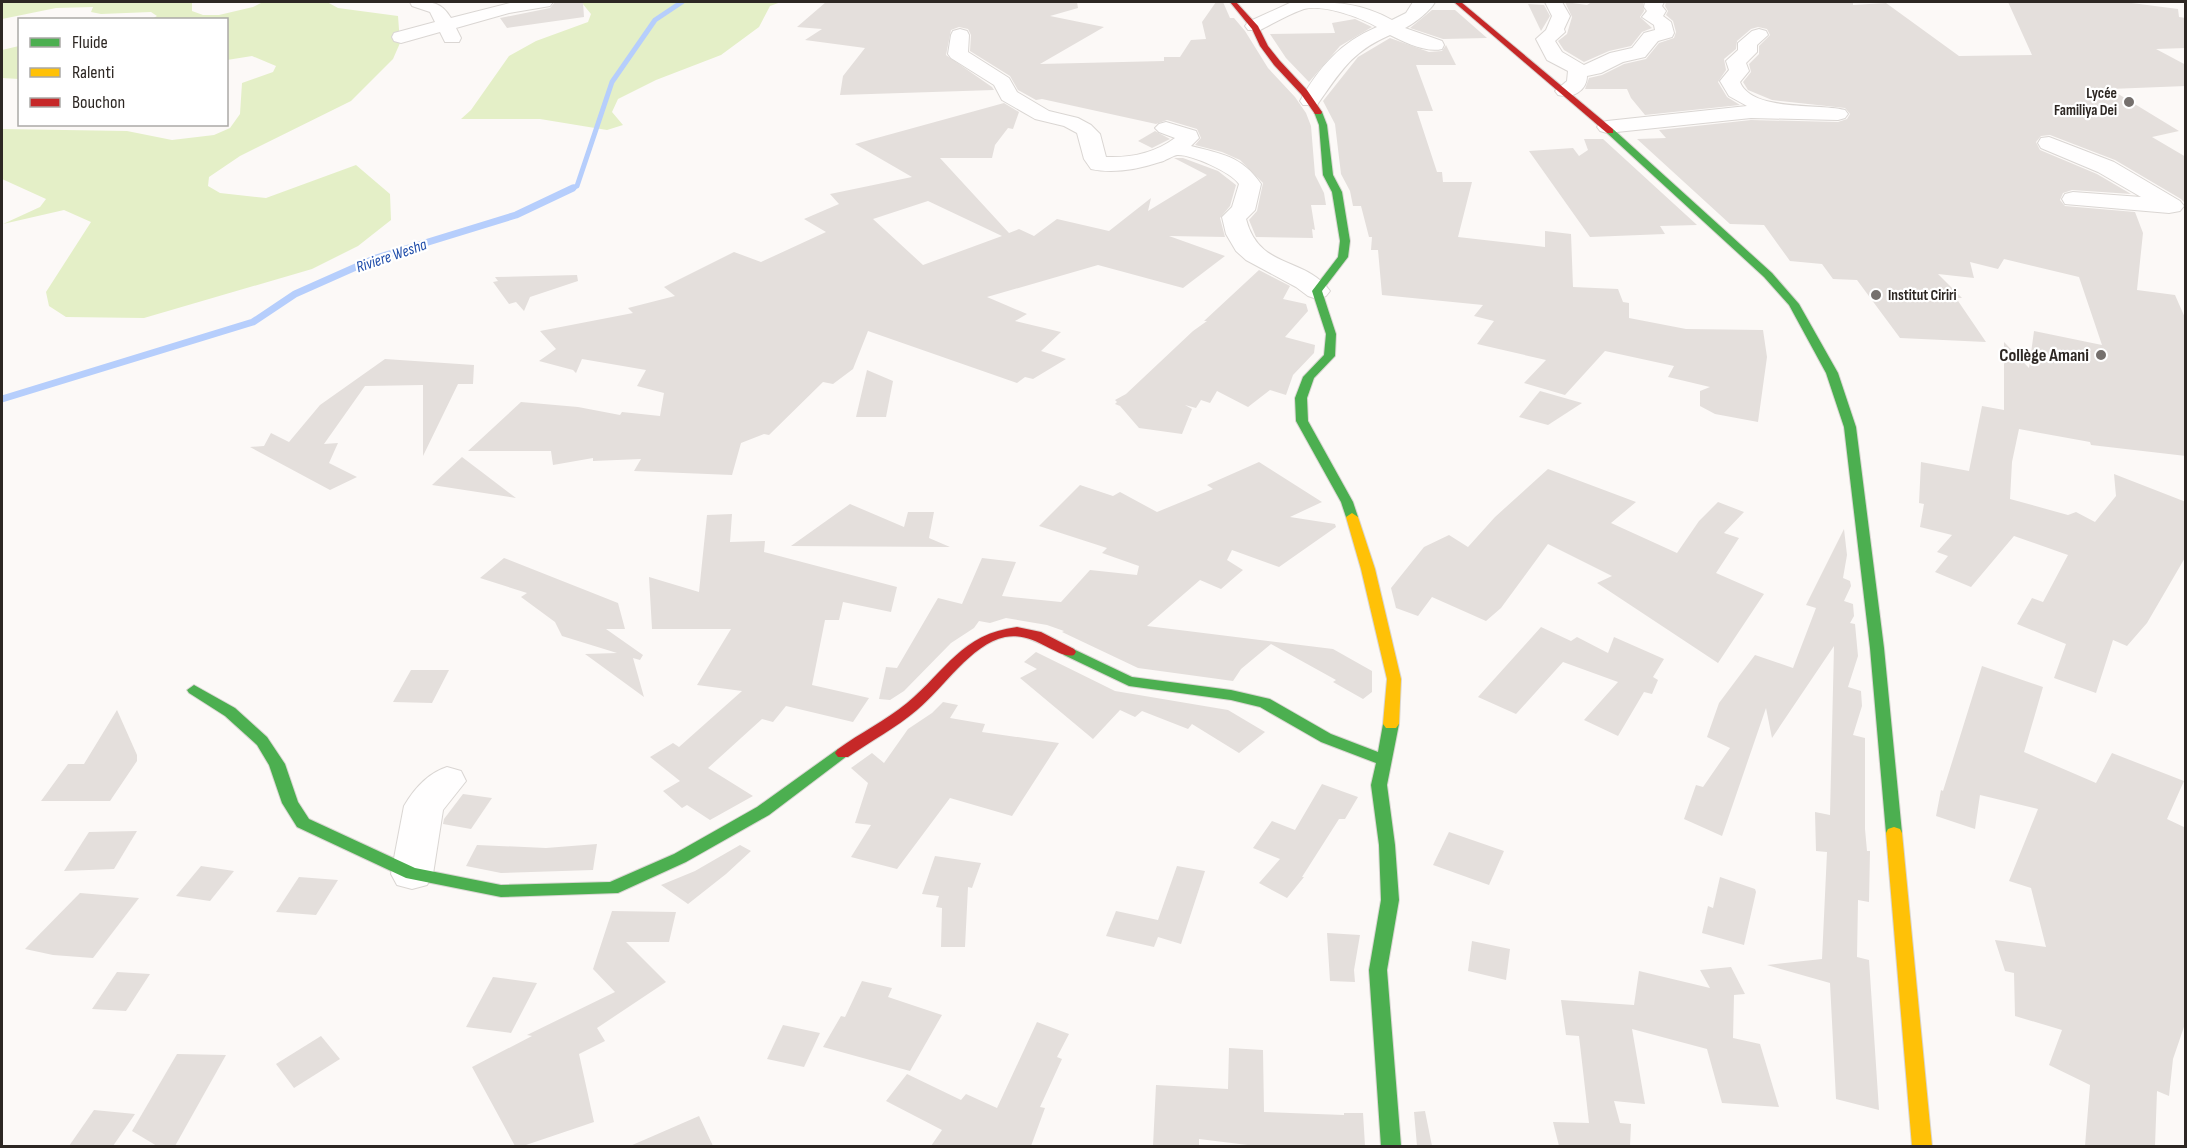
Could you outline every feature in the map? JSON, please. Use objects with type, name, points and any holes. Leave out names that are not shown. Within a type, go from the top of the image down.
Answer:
[{"type":"street","points":[[418,2],[437,9],[453,40]]},
{"type":"street","points":[[401,37],[444,23],[544,2]]},
{"type":"street","points":[[1233,2],[1262,37],[1264,46],[1310,101],[1323,125],[1328,176],[1337,192],[1345,241],[1343,257],[1317,291]]},
{"type":"street","points":[[1310,101],[1322,78],[1361,41],[1410,18],[1415,15],[1418,6],[1427,2]]},
{"type":"street","points":[[1457,2],[1700,209],[1768,275],[1794,304],[1832,373],[1850,427],[1877,648],[1922,1146]]},
{"type":"street","points":[[1553,2],[1561,16],[1555,28],[1556,32],[1545,39],[1554,56],[1581,70],[1594,69],[1617,57],[1638,52],[1651,37],[1665,33],[1662,22],[1652,17],[1657,10],[1653,7],[1653,3],[1656,2]]},
{"type":"street","points":[[1254,26],[1303,3],[1366,13],[1408,37],[1435,45]]},
{"type":"street","points":[[960,34],[958,54],[1002,82],[1010,96],[1042,115],[1071,122],[1084,129],[1089,134],[1095,159],[1099,164],[1146,160],[1171,138],[1225,162],[1245,174],[1250,184],[1243,210],[1234,217],[1235,229],[1244,247],[1256,257],[1305,280],[1317,291],[1323,304],[1331,334],[1329,356],[1309,377],[1301,398],[1302,421],[1347,502],[1368,569],[1394,680],[1391,724],[1379,785],[1387,845],[1390,900],[1378,970],[1391,1146]]},
{"type":"street","points":[[1759,35],[1747,43],[1748,52],[1736,61],[1739,71],[1730,81],[1731,87],[1735,93],[1763,104],[1773,112]]},
{"type":"street","points":[[1565,92],[1577,84],[1577,72],[1581,70]]},
{"type":"street","points":[[1606,127],[1728,113],[1838,114]]},
{"type":"street","points":[[2049,143],[2106,167],[2179,207]]},
{"type":"street","points":[[2073,199],[2179,207]]},
{"type":"street","points":[[194,690],[224,708],[261,739],[277,763],[294,815],[303,823],[412,874],[501,891],[612,888],[680,858],[764,811],[846,750],[918,702],[965,653],[989,637],[1006,631],[1035,635],[1129,681],[1231,695],[1265,703],[1326,738],[1383,760]]},
{"type":"street","points":[[412,874],[424,806],[447,781]]},
{"type":"green space","points":[[2,2],[192,2],[192,11],[203,15],[219,15],[253,7],[263,2],[327,2],[338,8],[398,16],[400,43],[393,59],[351,101],[240,156],[209,177],[208,186],[220,193],[266,198],[356,165],[390,194],[391,220],[358,246],[312,269],[144,318],[66,317],[49,306],[46,292],[91,222],[64,210],[3,224],[40,207],[46,199],[2,179],[2,129],[127,131],[172,140],[214,135],[230,128],[240,114],[242,83],[273,72],[276,66],[252,56],[228,60],[228,18],[154,18],[157,16],[151,12],[101,14],[91,12],[93,7],[56,8],[2,19]]},
{"type":"green space","points":[[552,2],[781,2],[770,6],[759,27],[721,55],[656,80],[618,99],[612,112],[623,125],[607,130],[540,119],[461,119],[471,110],[509,56],[536,41],[588,22],[591,14],[582,3]]},
{"type":"green space","points":[[18,46],[18,79],[2,78],[2,50]]},
{"type":"building","points":[[555,2],[583,2],[584,17],[507,28],[500,18],[550,8]]},
{"type":"building","points":[[826,2],[1077,2],[1078,8],[1050,16],[1104,27],[1040,64],[1164,61],[1164,57],[1180,57],[1191,40],[1206,39],[1202,22],[1216,2],[1223,2],[1230,18],[1234,18],[1245,31],[1268,68],[1295,97],[1306,113],[1311,126],[1315,175],[1324,193],[1326,205],[1311,205],[1315,230],[1312,229],[1313,238],[1256,237],[1249,220],[1257,211],[1263,183],[1240,160],[1222,152],[1195,145],[1201,138],[1197,129],[1167,120],[1156,124],[1042,99],[1036,100],[1018,90],[1010,76],[970,51],[971,35],[968,29],[959,27],[951,30],[946,55],[994,90],[840,95],[843,76],[865,48],[805,40],[822,29],[797,27]]},
{"type":"building","points":[[1565,2],[1587,5],[1592,2],[1643,2],[1644,11],[1640,17],[1652,28],[1642,32],[1631,46],[1609,51],[1584,62],[1564,50],[1558,41],[1567,34],[1572,17]]},
{"type":"building","points":[[1666,2],[1853,2],[1853,5],[1886,3],[1959,56],[2032,55],[2008,2],[2124,2],[2178,9],[2179,17],[2186,18],[2186,48],[2156,49],[2186,65],[2186,86],[2110,89],[2179,131],[2152,137],[2186,157],[2186,204],[2115,160],[2050,135],[2041,136],[2036,142],[2040,150],[2097,174],[2131,194],[2072,190],[2063,193],[2060,200],[2065,206],[2135,212],[2143,233],[2137,290],[2175,295],[2186,320],[2186,456],[2091,445],[2090,442],[2019,429],[2012,462],[2010,499],[2068,515],[2076,512],[2095,522],[2116,496],[2114,474],[2186,502],[2186,556],[2147,623],[2127,646],[2113,640],[2096,693],[2054,678],[2066,644],[2017,624],[2032,598],[2043,602],[2068,555],[2014,536],[1971,587],[1935,572],[1948,556],[1937,552],[1952,535],[1920,527],[1924,504],[1919,503],[1921,462],[1969,471],[1982,406],[2004,410],[2004,342],[2029,368],[2034,331],[2102,345],[2079,277],[2004,259],[1998,269],[1970,262],[1974,278],[1938,274],[1962,298],[1956,298],[1986,342],[1900,338],[1857,280],[1833,279],[1822,264],[1790,261],[1764,225],[1730,224],[1637,139],[1666,138],[1659,130],[1751,120],[1838,122],[1847,119],[1850,114],[1845,108],[1772,100],[1748,90],[1743,82],[1751,72],[1749,64],[1759,54],[1759,46],[1770,35],[1767,29],[1758,27],[1751,29],[1737,41],[1736,49],[1724,59],[1726,70],[1718,82],[1727,97],[1740,105],[1645,115],[1631,98],[1627,89],[1585,89],[1589,78],[1602,75],[1624,64],[1646,59],[1659,43],[1674,38],[1676,32],[1673,21],[1666,15],[1668,11],[1665,6]]},
{"type":"building","points":[[1528,4],[1544,5],[1550,16],[1541,31]]},
{"type":"building","points":[[1432,10],[1455,10],[1487,38],[1443,39],[1410,28]]},
{"type":"building","points":[[1355,19],[1372,27],[1340,46],[1309,82],[1286,58],[1270,34],[1335,33],[1332,23]]},
{"type":"building","points":[[1390,38],[1429,52],[1442,51],[1446,45],[1456,65],[1416,65],[1433,111],[1417,111],[1437,172],[1442,172],[1443,182],[1472,182],[1458,237],[1545,247],[1545,231],[1571,234],[1573,287],[1618,289],[1623,302],[1629,303],[1629,318],[1686,329],[1763,330],[1767,357],[1758,422],[1715,414],[1700,406],[1700,391],[1710,387],[1668,377],[1674,366],[1605,351],[1565,395],[1524,383],[1546,360],[1477,344],[1494,321],[1474,316],[1483,305],[1382,295],[1378,250],[1371,250],[1372,237],[1369,237],[1361,206],[1353,206],[1350,191],[1341,174],[1335,124],[1323,101],[1358,57]]},
{"type":"building","points":[[1004,103],[1019,112],[1013,129],[1008,128],[995,145],[992,158],[940,158],[1009,233],[1019,229],[1034,236],[1057,219],[1109,231],[1151,198],[1148,211],[1207,175],[1174,158],[1183,158],[1218,171],[1236,185],[1230,206],[1220,218],[1225,237],[1169,236],[1225,256],[1183,288],[1098,265],[987,297],[1027,314],[1015,321],[1061,332],[1041,351],[1066,359],[1033,379],[1025,377],[1017,383],[868,331],[853,369],[833,384],[823,382],[769,435],[764,434],[741,443],[732,475],[634,471],[641,459],[593,461],[593,458],[553,465],[551,451],[468,451],[521,402],[578,407],[620,415],[622,412],[660,416],[664,393],[637,386],[646,370],[582,359],[576,373],[573,370],[539,361],[556,349],[540,331],[633,313],[628,308],[675,296],[664,287],[734,252],[761,262],[826,232],[804,219],[839,204],[830,194],[912,177],[855,144]],"holes":[[[928,201],[1002,236],[923,265],[873,219]]]},
{"type":"building","points":[[1155,131],[1170,139],[1152,148],[1138,141]]},
{"type":"building","points":[[1584,139],[1603,139],[1697,225],[1660,226],[1665,234],[1590,237],[1529,151],[1573,148],[1579,156],[1588,150]]},
{"type":"building","points":[[1259,270],[1290,286],[1283,299],[1306,304],[1308,311],[1285,337],[1315,345],[1314,353],[1293,375],[1286,395],[1270,390],[1248,407],[1217,391],[1210,403],[1201,400],[1196,408],[1185,405],[1192,409],[1182,434],[1139,428],[1120,406],[1115,404],[1117,402],[1115,400],[1126,394],[1193,331],[1207,321],[1204,321]]},
{"type":"building","points":[[577,275],[578,281],[530,297],[524,311],[516,302],[509,304],[493,282],[498,281],[495,277]]},
{"type":"building","points":[[385,359],[474,365],[473,384],[458,384],[423,456],[423,385],[365,386],[324,444],[338,443],[329,463],[357,477],[330,490],[250,447],[264,446],[271,433],[289,442],[320,405]]},
{"type":"building","points":[[867,370],[893,381],[886,417],[856,417]]},
{"type":"building","points":[[1540,391],[1582,403],[1548,425],[1519,417]]},
{"type":"building","points":[[462,457],[516,498],[432,485]]},
{"type":"building","points":[[1259,462],[1322,502],[1290,517],[1335,524],[1336,527],[1279,567],[1232,550],[1227,560],[1243,570],[1221,589],[1200,580],[1147,626],[1333,649],[1372,671],[1372,692],[1363,699],[1333,682],[1336,680],[1271,644],[1241,669],[1233,681],[1138,668],[1062,632],[1064,631],[1047,625],[1006,618],[990,623],[979,621],[974,628],[951,643],[904,691],[890,700],[879,699],[886,667],[897,668],[938,598],[962,604],[982,558],[1016,562],[1002,596],[1061,602],[1090,570],[1137,575],[1139,566],[1102,553],[1107,548],[1039,526],[1080,485],[1113,496],[1120,492],[1157,512],[1213,489],[1207,485]]},
{"type":"building","points":[[1548,469],[1636,502],[1611,523],[1677,553],[1699,521],[1718,502],[1744,512],[1724,533],[1739,538],[1716,573],[1764,594],[1718,663],[1597,583],[1612,576],[1548,544],[1501,608],[1486,621],[1432,597],[1418,616],[1396,608],[1391,588],[1424,547],[1449,535],[1468,547],[1495,517]]},
{"type":"building","points":[[850,504],[904,527],[908,512],[934,512],[929,538],[950,547],[791,546]]},
{"type":"building","points":[[732,514],[730,542],[765,541],[764,552],[897,587],[891,612],[843,602],[839,620],[825,620],[812,685],[869,698],[853,722],[786,706],[773,722],[762,719],[708,768],[753,796],[710,820],[687,805],[682,808],[663,791],[680,781],[650,757],[673,743],[679,747],[742,691],[697,685],[731,629],[652,629],[649,577],[699,592],[707,515]]},
{"type":"building","points":[[1844,529],[1847,555],[1843,578],[1850,581],[1851,586],[1844,601],[1853,604],[1854,616],[1850,623],[1855,624],[1858,656],[1848,687],[1861,691],[1862,706],[1853,735],[1865,738],[1865,829],[1867,851],[1870,851],[1869,902],[1858,900],[1857,957],[1869,960],[1879,1110],[1836,1099],[1830,983],[1767,965],[1822,959],[1827,852],[1816,851],[1815,812],[1830,815],[1834,646],[1772,738],[1766,708],[1722,836],[1684,819],[1696,785],[1703,787],[1730,748],[1707,737],[1719,703],[1755,655],[1793,668],[1816,608],[1806,605]]},
{"type":"building","points":[[504,558],[618,603],[625,629],[606,629],[643,655],[640,660],[633,658],[644,697],[585,654],[617,653],[562,636],[555,622],[521,597],[527,593],[480,578]]},
{"type":"building","points":[[1541,627],[1571,641],[1577,637],[1608,653],[1614,637],[1664,659],[1653,677],[1658,680],[1652,694],[1644,692],[1618,736],[1584,720],[1618,682],[1563,662],[1516,714],[1478,697]]},
{"type":"building","points":[[1036,652],[1115,691],[1228,710],[1265,732],[1239,753],[1192,724],[1188,729],[1142,711],[1135,717],[1120,710],[1093,739],[1020,678],[1037,669],[1024,662]]},
{"type":"building","points":[[1982,666],[2043,687],[2024,752],[2096,783],[2112,753],[2184,781],[2167,819],[2186,828],[2186,1021],[2173,1059],[2169,1096],[2157,1091],[2155,1146],[2085,1146],[2090,1085],[2049,1065],[2062,1030],[2015,1016],[2014,973],[2005,971],[1995,940],[2046,947],[2031,888],[2009,881],[2038,809],[1980,795],[1975,829],[1936,816],[1941,790],[1943,791]]},
{"type":"building","points":[[411,670],[449,670],[432,703],[393,702]]},
{"type":"building","points":[[943,702],[958,705],[950,718],[985,724],[982,732],[1059,743],[1012,816],[950,798],[897,869],[851,857],[871,825],[855,823],[868,783],[851,768],[872,753],[884,763],[908,729],[932,713]]},
{"type":"building","points":[[117,710],[137,755],[137,761],[110,801],[41,801],[68,764],[84,764]]},
{"type":"building","points":[[1322,784],[1358,797],[1345,819],[1339,819],[1302,877],[1304,877],[1287,898],[1259,883],[1280,859],[1253,848],[1272,821],[1295,830]]},
{"type":"building","points":[[463,794],[492,798],[471,829],[443,824],[444,819]]},
{"type":"building","points":[[137,831],[114,869],[64,871],[89,832]]},
{"type":"building","points":[[1449,832],[1504,851],[1489,885],[1433,865]]},
{"type":"building","points":[[597,844],[593,870],[501,873],[466,866],[477,845],[546,848]]},
{"type":"building","points":[[740,845],[751,851],[688,904],[661,885],[695,871]]},
{"type":"building","points":[[935,856],[981,863],[972,888],[968,887],[965,947],[941,947],[942,908],[936,907],[939,896],[922,894]]},
{"type":"building","points":[[201,866],[234,871],[210,901],[176,896]]},
{"type":"building","points":[[1177,866],[1205,871],[1181,944],[1158,937],[1154,947],[1106,936],[1116,911],[1158,920]]},
{"type":"building","points":[[299,877],[338,880],[316,915],[276,912]]},
{"type":"building","points":[[1720,877],[1755,889],[1744,945],[1702,933],[1708,906],[1713,908]]},
{"type":"building","points":[[80,893],[139,898],[93,958],[53,955],[25,949]]},
{"type":"building","points":[[612,911],[676,912],[669,942],[626,942],[666,982],[597,1028],[605,1041],[579,1054],[594,1122],[523,1146],[515,1146],[472,1067],[532,1036],[527,1035],[615,992],[593,969]]},
{"type":"building","points":[[1327,933],[1360,935],[1354,970],[1355,982],[1330,981]]},
{"type":"building","points":[[1472,941],[1510,949],[1506,980],[1468,971]]},
{"type":"building","points":[[1731,967],[1745,994],[1734,995],[1733,1038],[1760,1044],[1779,1107],[1722,1103],[1707,1049],[1632,1029],[1645,1104],[1614,1101],[1620,1123],[1631,1124],[1630,1146],[1559,1146],[1553,1122],[1589,1123],[1579,1036],[1566,1035],[1561,1000],[1634,1005],[1639,971],[1710,988],[1700,970]]},
{"type":"building","points":[[117,972],[150,974],[126,1011],[92,1009]]},
{"type":"building","points":[[493,977],[537,983],[511,1033],[466,1027]]},
{"type":"building","points":[[862,981],[892,988],[888,997],[942,1015],[910,1071],[823,1047],[841,1016],[845,1017]]},
{"type":"building","points":[[1037,1022],[1069,1034],[1057,1057],[1062,1059],[1040,1107],[1045,1108],[1031,1146],[931,1146],[942,1130],[886,1101],[907,1074],[961,1100],[966,1094],[997,1108]]},
{"type":"building","points":[[783,1025],[820,1033],[804,1067],[767,1059]]},
{"type":"building","points":[[321,1036],[340,1059],[294,1088],[276,1064]]},
{"type":"building","points":[[1229,1048],[1263,1050],[1264,1112],[1344,1115],[1344,1113],[1363,1113],[1365,1146],[1256,1146],[1199,1139],[1199,1146],[1153,1146],[1156,1085],[1228,1089]]},
{"type":"building","points":[[177,1054],[226,1055],[175,1146],[157,1146],[132,1131]]},
{"type":"building","points":[[94,1110],[135,1114],[113,1146],[69,1146]]},
{"type":"building","points":[[1425,1111],[1432,1146],[1417,1146],[1414,1112]]},
{"type":"building","points":[[699,1116],[713,1146],[630,1146]]},
{"type":"waterway","name":"Riviere Wesha","points":[[570,189],[577,186],[612,82],[655,20],[682,2]]},
{"type":"waterway","name":"Riviere Wesha","points":[[2,399],[253,322],[295,294],[376,258],[516,215],[573,188]]},
{"type":"traffic: fast","points":[[1318,112],[1323,125],[1328,175],[1337,192],[1345,241],[1343,257],[1317,291],[1331,334],[1329,356],[1309,377],[1301,398],[1302,421],[1347,502],[1352,517]]},
{"type":"traffic: fast","points":[[1610,131],[1768,275],[1794,304],[1832,373],[1850,427],[1877,648],[1894,833]]},
{"type":"traffic: fast","points":[[1069,652],[1129,681],[1231,695],[1265,703],[1326,738],[1383,760]]},
{"type":"traffic: fast","points":[[194,690],[230,712],[262,741],[277,764],[290,803],[303,823],[412,874],[501,891],[612,888],[680,858],[763,811],[843,753]]},
{"type":"traffic: fast","points":[[1391,724],[1379,785],[1387,845],[1390,900],[1378,970],[1391,1146]]},
{"type":"traffic: slow","points":[[1352,517],[1368,569],[1394,679],[1391,724]]},
{"type":"traffic: slow","points":[[1894,833],[1922,1146]]},
{"type":"traffic: jam","points":[[1233,2],[1255,28],[1264,46],[1277,63],[1304,92],[1318,112]]},
{"type":"traffic: jam","points":[[1457,2],[1610,131]]},
{"type":"traffic: jam","points":[[843,753],[919,701],[957,662],[985,640],[1017,631],[1036,635],[1069,652]]},
{"type":"place","name":"Lycée Familiya Dei","points":[[2129,102]]},
{"type":"place","name":"Institut Ciriri","points":[[1876,295]]},
{"type":"place","name":"Collège Amani","points":[[2101,355]]}]
